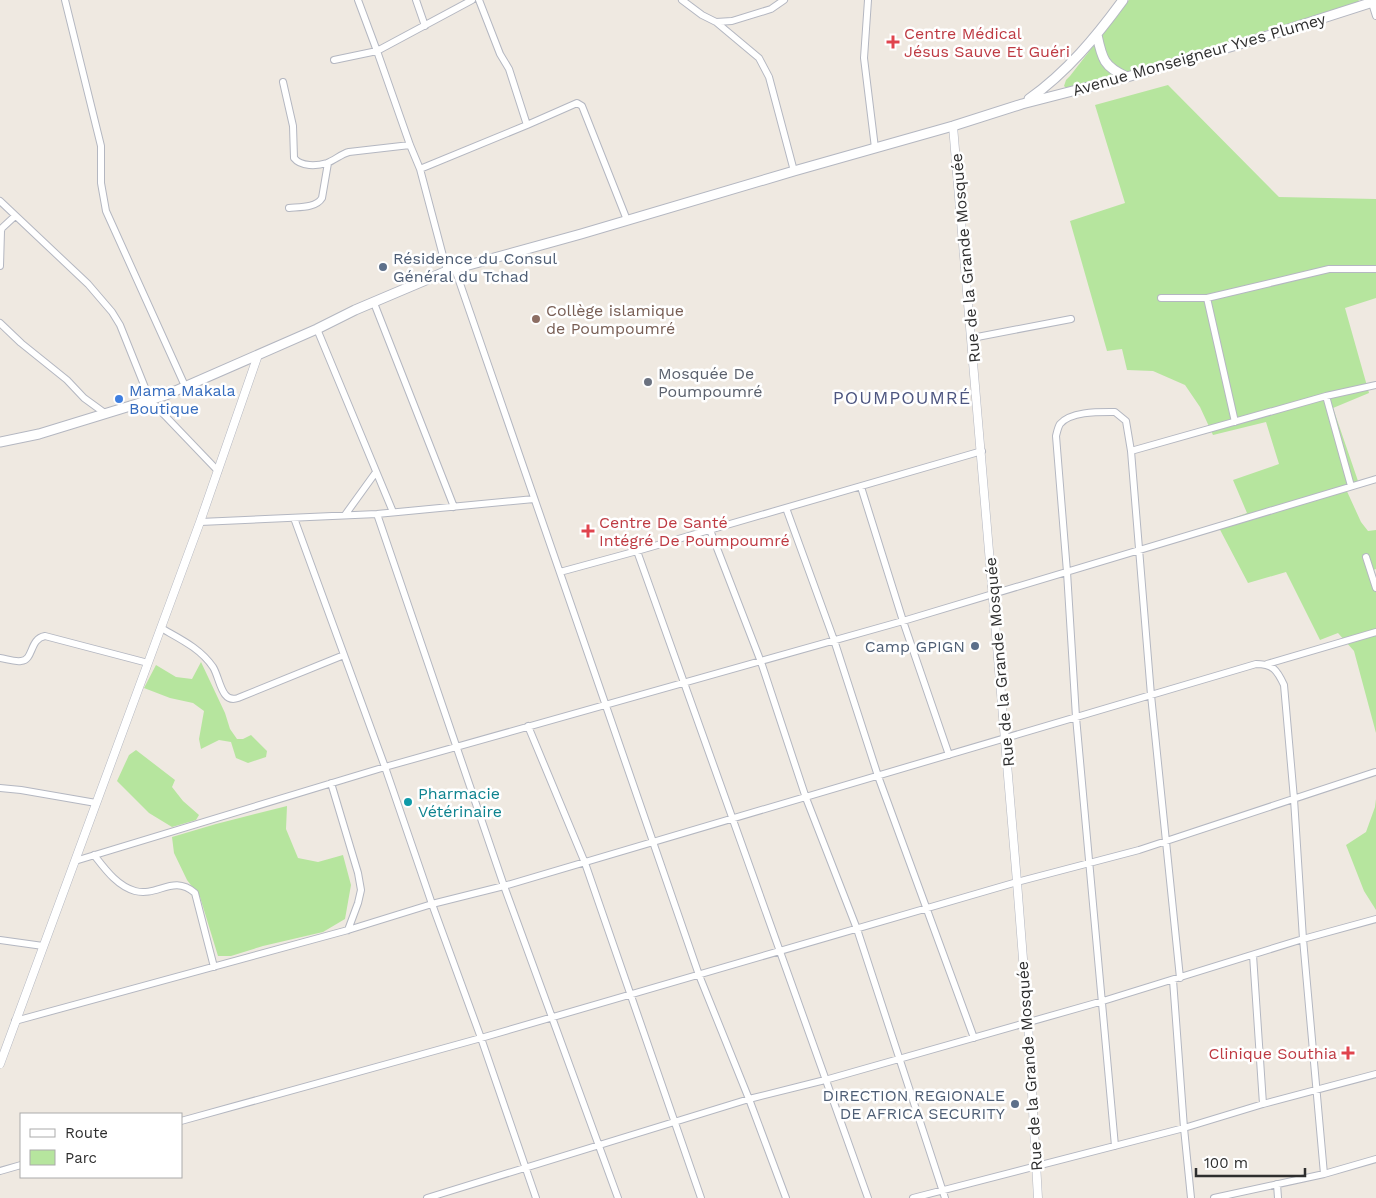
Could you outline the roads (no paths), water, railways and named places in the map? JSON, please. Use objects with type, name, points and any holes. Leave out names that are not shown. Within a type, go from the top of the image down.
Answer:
[{"type":"main road","points":[[1022,104],[1075,60],[1097,35],[1123,0]]},
{"type":"main road","name":"Avenue Monseigneur Yves Plumey","points":[[0,442],[39,434],[150,400],[258,355],[355,310],[451,270],[954,126],[1022,104],[1127,77],[1264,37],[1373,1]]},
{"type":"main road","points":[[1097,35],[1104,62],[1113,70],[1127,77]]},
{"type":"street","points":[[64,0],[102,146],[101,188],[106,211],[185,386]]},
{"type":"street","points":[[358,0],[420,169],[451,270],[560,572],[700,975],[750,1099],[786,1198]]},
{"type":"street","points":[[416,0],[425,26]]},
{"type":"street","points":[[334,60],[377,51],[472,0]]},
{"type":"street","points":[[479,0],[500,54],[509,69],[527,125]]},
{"type":"street","points":[[682,0],[702,15],[716,22],[758,58],[769,77],[794,171]]},
{"type":"street","points":[[716,22],[732,21],[771,10],[784,0]]},
{"type":"street","points":[[868,0],[864,58],[875,148]]},
{"type":"street","points":[[1373,1],[1376,16]]},
{"type":"street","points":[[283,82],[293,126],[294,158],[300,164],[328,163],[349,152],[410,145]]},
{"type":"street","points":[[420,169],[577,103],[582,106],[627,220]]},
{"type":"street","name":"Rue de la Grande Mosquée","points":[[954,126],[1017,882],[1028,1023],[1038,1198]]},
{"type":"street","points":[[289,208],[320,203],[328,163]]},
{"type":"street","points":[[0,201],[88,284],[112,312],[120,325],[150,400],[218,471]]},
{"type":"street","points":[[0,266],[1,231],[15,216]]},
{"type":"street","points":[[1161,298],[1207,298],[1329,269],[1376,269]]},
{"type":"street","points":[[1207,298],[1235,422]]},
{"type":"street","points":[[374,303],[454,507]]},
{"type":"street","points":[[972,338],[1071,319]]},
{"type":"street","points":[[0,323],[21,343],[67,380],[84,398],[106,414]]},
{"type":"street","points":[[317,329],[393,512]]},
{"type":"street","points":[[0,1064],[200,522],[258,355]]},
{"type":"street","points":[[1131,451],[1326,396],[1376,386]]},
{"type":"street","points":[[1326,396],[1352,486]]},
{"type":"street","points":[[1115,1146],[1076,717],[1056,436],[1059,425],[1070,418],[1090,413],[1116,412],[1126,421],[1131,451],[1138,550],[1165,841],[1176,979],[1184,1128],[1191,1198]]},
{"type":"street","points":[[560,572],[982,451]]},
{"type":"street","points":[[345,515],[376,472]]},
{"type":"street","points":[[75,861],[385,767],[903,621],[1376,478]]},
{"type":"street","points":[[861,487],[903,621],[949,755]]},
{"type":"street","points":[[200,522],[377,514],[534,499]]},
{"type":"street","points":[[786,508],[834,640],[878,776],[974,1038]]},
{"type":"street","points":[[377,514],[504,886],[618,1198]]},
{"type":"street","points":[[294,518],[385,767],[536,1198]]},
{"type":"street","points":[[710,530],[761,662],[806,798],[857,930],[945,1198]]},
{"type":"street","points":[[637,551],[868,1198]]},
{"type":"street","points":[[1366,557],[1376,588]]},
{"type":"street","points":[[161,628],[197,648],[212,666],[225,696],[234,700],[344,655]]},
{"type":"street","points":[[15,1021],[585,863],[1256,664],[1267,664],[1376,632]]},
{"type":"street","points":[[0,658],[19,662],[25,661],[34,642],[39,637],[45,636],[148,663]]},
{"type":"street","points":[[1267,664],[1277,671],[1284,685],[1294,799],[1303,940],[1324,1174]]},
{"type":"street","points":[[528,726],[585,863],[701,1198]]},
{"type":"street","points":[[182,1121],[481,1038],[1017,882],[1090,863],[1165,841],[1376,772]]},
{"type":"street","points":[[331,783],[358,873],[361,890],[348,930]]},
{"type":"street","points":[[0,788],[96,803]]},
{"type":"street","points":[[94,855],[111,876],[135,892],[150,892],[178,884],[188,887],[195,893],[214,967]]},
{"type":"street","points":[[427,1198],[451,1195],[525,1168],[750,1099],[1028,1023],[1376,919]]},
{"type":"street","points":[[0,940],[43,946]]},
{"type":"street","points":[[1253,955],[1263,1104]]},
{"type":"street","points":[[913,1198],[1184,1128],[1263,1104],[1376,1074]]},
{"type":"street","points":[[1214,1198],[1324,1174],[1376,1159]]},
{"type":"street","points":[[0,1171],[20,1165]]},
{"type":"street","points":[[1277,1184],[1278,1198]]},
{"type":"place","name":"Centre Médical Jésus Sauve Et Guéri","points":[[893,42]]},
{"type":"place","name":"Résidence du Consul Général du Tchad","points":[[383,267]]},
{"type":"place","name":"Collège islamique de Poumpoumré","points":[[536,319]]},
{"type":"place","name":"Mosquée De Poumpoumré","points":[[648,382]]},
{"type":"place","name":"Mama Makala Boutique","points":[[119,399]]},
{"type":"place","name":"Centre De Santé Intégré De Poumpoumré","points":[[588,531]]},
{"type":"place","name":"Camp GPIGN","points":[[975,646]]},
{"type":"place","name":"Pharmacie Vétérinaire","points":[[408,802]]},
{"type":"place","name":"Clinique Southia","points":[[1348,1053]]},
{"type":"place","name":"DIRECTION REGIONALE DE AFRICA SECURITY","points":[[1015,1104]]},
{"type":"district","name":"POUMPOUMRÉ","points":[[902,398]]}]
